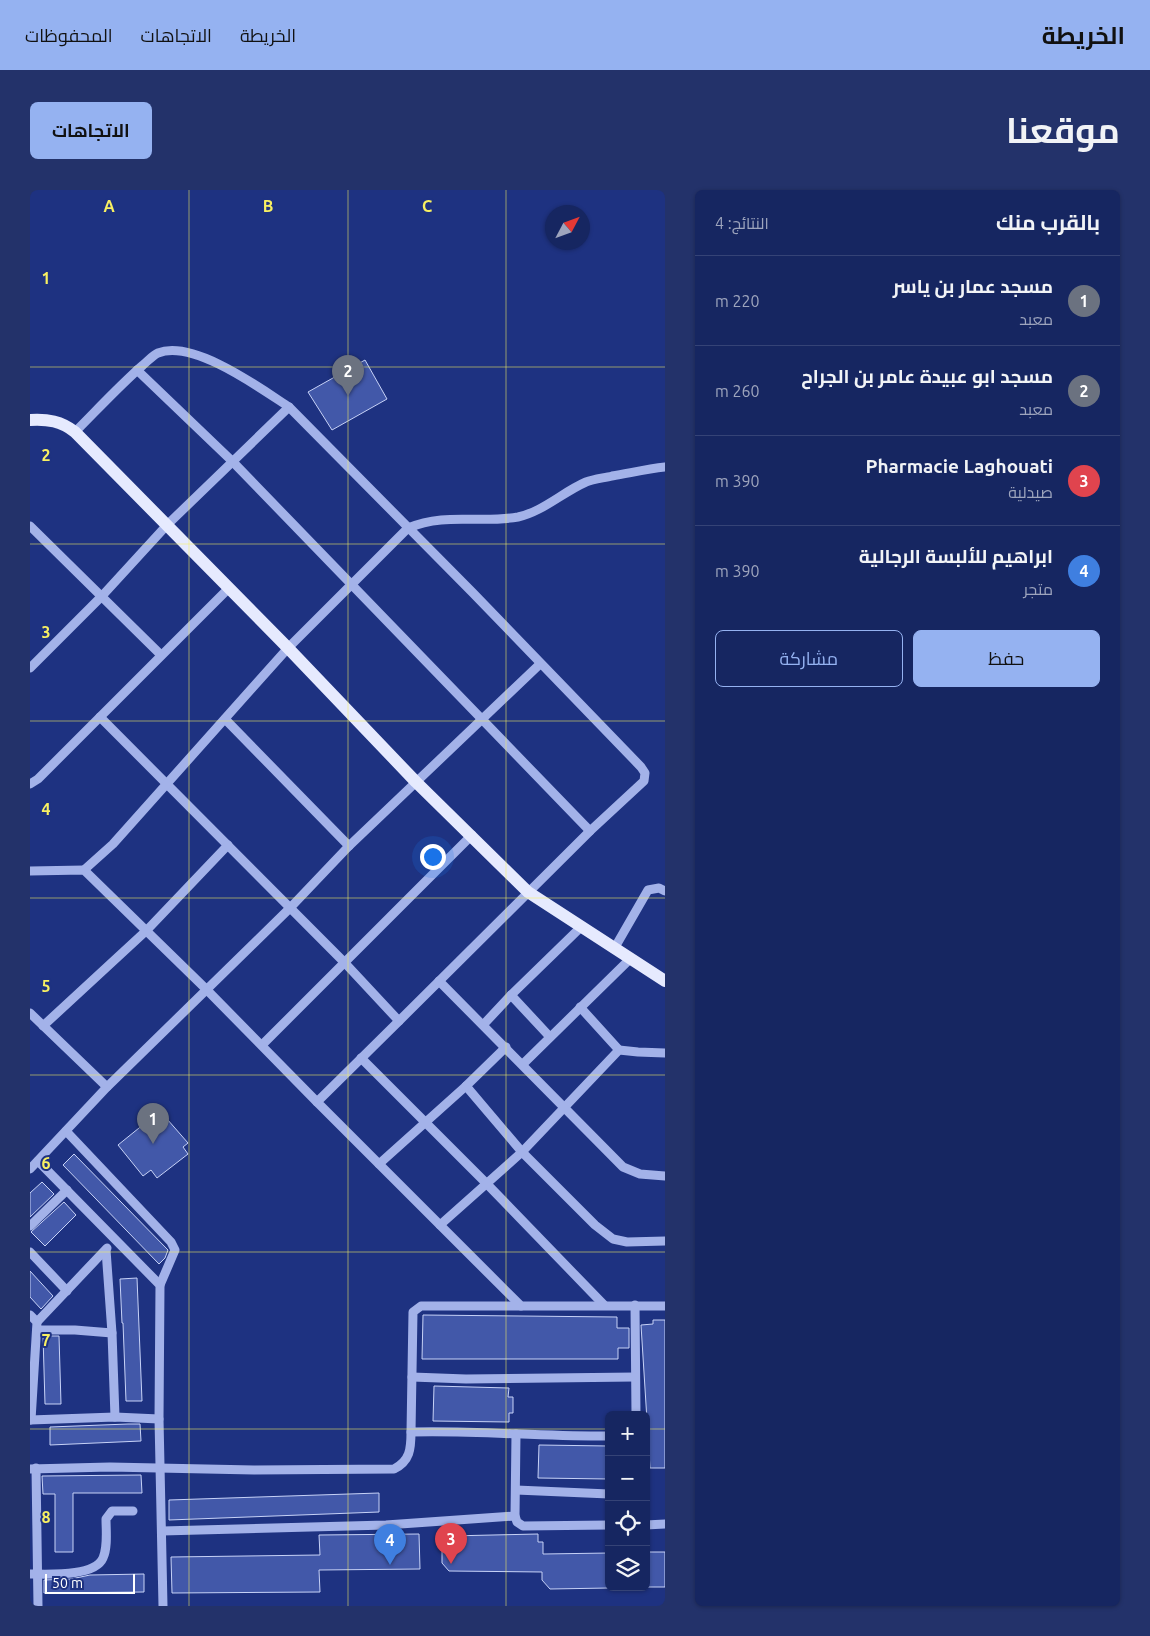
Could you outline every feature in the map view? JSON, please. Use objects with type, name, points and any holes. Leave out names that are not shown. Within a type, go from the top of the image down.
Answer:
[{"type":"main road","points":[[30,420],[50,420],[65,425],[75,432],[288,648],[416,782],[528,892],[665,981]]},
{"type":"street","points":[[75,432],[156,353],[167,351],[199,355],[218,363],[289,407],[645,773],[644,781],[590,831],[317,1102]]},
{"type":"street","points":[[137,370],[232,461],[590,831]]},
{"type":"street","points":[[30,668],[102,596],[167,525],[289,407]]},
{"type":"street","points":[[30,871],[84,870],[113,844],[288,648],[408,528],[422,522],[449,518],[518,516],[539,508],[588,481],[647,469],[665,468]]},
{"type":"street","points":[[30,526],[161,655]]},
{"type":"street","points":[[30,784],[228,589]]},
{"type":"street","points":[[30,1169],[107,1087],[290,908],[349,846],[540,664]]},
{"type":"street","points":[[100,716],[344,962],[398,1021]]},
{"type":"street","points":[[225,719],[349,846]]},
{"type":"street","points":[[262,1045],[472,835]]},
{"type":"street","points":[[43,1026],[147,930],[228,845]]},
{"type":"street","points":[[84,870],[147,930],[521,1306]]},
{"type":"street","points":[[614,949],[648,890],[659,888],[665,891]]},
{"type":"street","points":[[484,1024],[581,927]]},
{"type":"street","points":[[523,1064],[630,959]]},
{"type":"street","points":[[439,981],[484,1024],[623,1168],[640,1174],[665,1176]]},
{"type":"street","points":[[511,995],[550,1037]]},
{"type":"street","points":[[580,1007],[619,1050],[665,1052]]},
{"type":"street","points":[[30,1013],[107,1087]]},
{"type":"street","points":[[380,1164],[506,1047]]},
{"type":"street","points":[[440,1225],[486,1182],[522,1152],[619,1050]]},
{"type":"street","points":[[361,1058],[486,1182],[604,1305]]},
{"type":"street","points":[[466,1086],[522,1152],[595,1225],[613,1239],[627,1242],[665,1242]]},
{"type":"street","points":[[66,1130],[171,1242],[175,1250],[160,1285],[159,1468],[163,1606]]},
{"type":"street","points":[[38,1160],[160,1285]]},
{"type":"street","points":[[30,1226],[67,1190]]},
{"type":"street","points":[[114,1240],[37,1326],[30,1420],[114,1417],[159,1419]]},
{"type":"street","points":[[106,1250],[112,1333],[114,1417]]},
{"type":"street","points":[[30,1252],[67,1291]]},
{"type":"street","points":[[635,1305],[636,1411]]},
{"type":"street","points":[[38,1606],[33,1574],[33,1468],[394,1469],[402,1465],[407,1458],[411,1444],[413,1312],[416,1308],[420,1306],[665,1306]]},
{"type":"street","points":[[30,1315],[37,1326]]},
{"type":"street","points":[[37,1326],[112,1333]]},
{"type":"street","points":[[412,1377],[466,1379],[635,1378]]},
{"type":"street","points":[[411,1432],[456,1431],[605,1436]]},
{"type":"street","points":[[516,1434],[515,1516],[517,1522],[523,1526],[605,1526]]},
{"type":"street","points":[[516,1490],[605,1494]]},
{"type":"street","points":[[33,1574],[86,1571],[98,1565],[105,1553],[106,1519],[108,1515],[112,1511],[133,1511]]},
{"type":"street","points":[[162,1531],[386,1525],[515,1516]]},
{"type":"street","points":[[650,1525],[665,1524]]},
{"type":"building","points":[[365,360],[387,399],[332,430],[308,392]]},
{"type":"building","points":[[160,1111],[188,1143],[183,1147],[188,1154],[157,1178],[151,1170],[143,1176],[118,1145]]},
{"type":"building","points":[[74,1154],[168,1250],[165,1258],[159,1264],[63,1165]]},
{"type":"building","points":[[42,1182],[54,1194],[30,1217],[30,1193]]},
{"type":"building","points":[[64,1202],[76,1215],[45,1246],[31,1232]]},
{"type":"building","points":[[30,1271],[53,1296],[41,1309],[30,1297]]},
{"type":"building","points":[[137,1278],[142,1401],[126,1401],[120,1279]]},
{"type":"building","points":[[423,1315],[617,1317],[617,1328],[629,1328],[629,1348],[618,1348],[618,1359],[422,1359]]},
{"type":"building","points":[[653,1320],[665,1320],[665,1468],[650,1468],[650,1411],[646,1411],[641,1325],[653,1324]]},
{"type":"building","points":[[43,1336],[59,1336],[61,1404],[45,1404]]},
{"type":"building","points":[[434,1386],[509,1388],[508,1397],[513,1397],[513,1413],[509,1413],[509,1422],[433,1421]]},
{"type":"building","points":[[140,1424],[141,1441],[50,1445],[50,1427]]},
{"type":"building","points":[[539,1445],[605,1446],[605,1479],[538,1478]]},
{"type":"building","points":[[141,1475],[142,1493],[73,1493],[73,1552],[55,1552],[55,1494],[43,1494],[42,1476]]},
{"type":"building","points":[[379,1493],[379,1512],[169,1520],[169,1500]]},
{"type":"building","points":[[419,1534],[420,1569],[319,1570],[320,1592],[172,1593],[171,1557],[320,1555],[319,1535]]},
{"type":"building","points":[[538,1534],[538,1542],[543,1542],[543,1554],[605,1553],[605,1588],[550,1589],[542,1580],[542,1572],[449,1571],[442,1563],[442,1542],[448,1542],[448,1536]]},
{"type":"building","points":[[650,1552],[665,1552],[665,1587],[650,1587]]},
{"type":"building","points":[[144,1574],[144,1592],[44,1593],[44,1580],[71,1579],[90,1575]]},
{"type":"place","name":"مسجد ابو عبيدة عامر بن الجراح","points":[[348,396]]},
{"type":"place","name":"مسجد عمار بن ياسر","points":[[153,1144]]},
{"type":"place","name":"Pharmacie Laghouati","points":[[451,1564]]},
{"type":"place","name":"ابراهيم للألبسة الرجالية","points":[[390,1565]]}]
